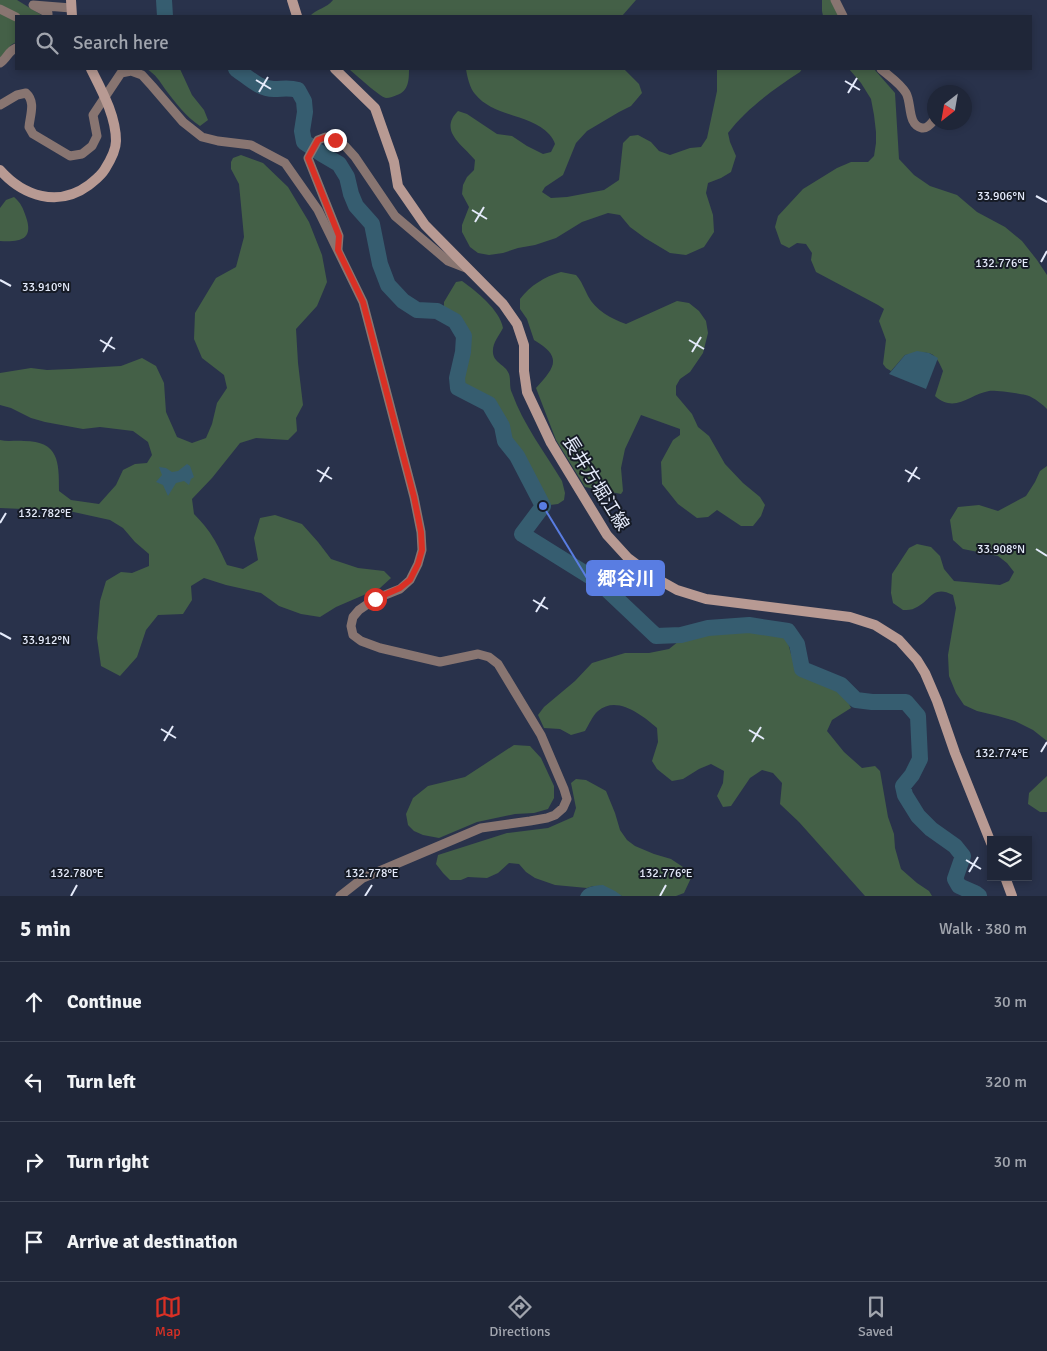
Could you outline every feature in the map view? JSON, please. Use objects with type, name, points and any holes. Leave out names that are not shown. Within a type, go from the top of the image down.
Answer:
[{"type":"main road","points":[[292,0],[297,15]]},
{"type":"main road","points":[[0,170],[8,179],[24,190],[42,196],[60,197],[80,192],[101,176],[111,160],[116,143],[115,124],[92,70]]},
{"type":"main road","name":"長井方堀江線","points":[[336,70],[375,108],[394,162],[398,186],[425,225],[504,304],[517,324],[524,345],[524,371],[528,392],[551,443],[612,541],[628,558],[652,576],[677,590],[706,599],[850,617],[875,625],[899,640],[918,660],[926,673],[955,753],[989,836]]},
{"type":"main road","points":[[1006,881],[1012,896]]},
{"type":"street","points":[[835,0],[842,15]]},
{"type":"street","points":[[48,15],[48,13],[33,4],[72,8]]},
{"type":"street","points":[[0,9],[15,17]]},
{"type":"street","points":[[0,64],[5,61],[11,50],[15,48]]},
{"type":"street","points":[[882,70],[900,85],[907,94],[914,123],[922,128],[927,126]]},
{"type":"street","points":[[0,105],[26,92],[31,97],[32,106],[29,127],[34,134],[70,156],[82,154],[92,146],[97,136],[94,114],[121,73],[131,71],[142,76],[183,122],[202,137],[251,145],[285,163],[318,210],[363,302],[414,497],[421,532],[422,550],[410,580],[400,588],[375,599],[359,610],[353,617],[351,626],[353,635],[361,641],[380,648],[440,662],[478,654],[489,657],[498,664],[541,735],[564,789],[566,799],[563,808],[555,815],[530,822],[481,828],[362,878],[340,896]]},
{"type":"street","points":[[338,250],[339,236],[308,158],[318,140],[326,137],[346,146],[395,216],[448,261],[468,269]]},
{"type":"green space","points":[[0,0],[17,0],[41,15],[15,15],[15,43],[0,58]]},
{"type":"green space","points":[[333,0],[636,0],[623,15],[311,15]]},
{"type":"green space","points":[[822,0],[831,0],[839,15],[823,15]]},
{"type":"green space","points":[[148,70],[180,70],[192,95],[204,110],[208,120],[200,126],[185,114],[153,73]]},
{"type":"green space","points":[[350,70],[409,70],[406,88],[401,93],[386,98],[373,90]]},
{"type":"green space","points":[[466,70],[625,70],[639,84],[642,93],[631,106],[587,131],[576,143],[563,175],[545,187],[542,192],[551,198],[604,190],[619,180],[623,143],[630,136],[638,135],[651,142],[659,151],[670,155],[690,148],[701,147],[707,138],[717,91],[717,70],[801,70],[752,107],[728,133],[736,156],[731,172],[708,183],[706,193],[713,215],[714,232],[704,247],[686,255],[670,253],[630,227],[620,215],[608,213],[582,222],[556,238],[503,253],[489,255],[478,253],[470,247],[462,232],[462,225],[469,207],[462,194],[463,185],[467,177],[474,170],[475,160],[454,137],[451,131],[452,118],[458,111],[467,114],[497,134],[512,136],[543,154],[551,152],[555,144],[550,135],[541,127],[483,102],[475,94]]},
{"type":"green space","points":[[850,70],[875,70],[895,93],[899,159],[914,175],[930,186],[957,195],[977,212],[1005,227],[1022,241],[1047,275],[1047,409],[1038,401],[1028,396],[998,391],[982,393],[956,403],[942,401],[935,396],[943,371],[936,358],[929,353],[905,355],[891,371],[886,368],[883,364],[886,340],[879,321],[884,309],[816,272],[811,260],[812,253],[806,244],[797,243],[789,248],[781,244],[775,227],[778,216],[803,189],[837,168],[851,162],[868,162],[874,156],[876,132],[874,115],[871,99]]},
{"type":"green space","points":[[241,155],[263,163],[288,187],[309,222],[322,255],[327,282],[317,306],[296,329],[303,405],[296,418],[297,431],[288,440],[256,438],[240,443],[212,478],[192,499],[194,514],[213,538],[227,565],[243,569],[258,560],[254,538],[260,518],[275,515],[302,524],[331,559],[358,568],[384,571],[391,578],[380,588],[336,607],[320,617],[301,614],[279,606],[261,593],[204,578],[191,586],[192,600],[183,614],[158,615],[146,630],[137,657],[120,676],[101,666],[97,638],[100,601],[106,581],[121,572],[132,573],[149,566],[149,554],[123,528],[110,520],[69,511],[0,508],[0,440],[36,442],[44,445],[55,455],[59,491],[71,500],[99,504],[116,485],[123,470],[135,464],[147,463],[152,455],[148,442],[133,431],[100,427],[83,429],[45,422],[0,405],[0,373],[31,368],[47,370],[121,366],[142,358],[156,366],[164,383],[166,412],[177,437],[192,443],[206,438],[212,424],[217,403],[227,388],[224,375],[202,358],[194,339],[195,313],[216,278],[236,267],[244,237],[239,184],[231,169],[231,162],[233,158]]},
{"type":"green space","points":[[14,197],[24,211],[28,225],[27,235],[19,240],[0,241],[0,208],[6,200]]},
{"type":"green space","points":[[561,272],[576,275],[591,301],[599,310],[626,324],[677,301],[689,303],[699,311],[706,321],[708,333],[703,353],[690,372],[680,379],[676,386],[676,395],[692,414],[698,427],[709,436],[725,464],[760,497],[765,505],[761,516],[753,526],[741,526],[717,510],[708,517],[697,518],[678,504],[662,484],[661,462],[673,440],[680,435],[680,429],[641,415],[625,449],[621,468],[623,491],[621,494],[585,487],[556,440],[536,388],[548,374],[553,362],[552,357],[543,346],[534,340],[527,319],[520,309],[520,299],[533,286],[549,276]]},
{"type":"green space","points":[[462,281],[487,302],[501,321],[503,328],[496,340],[493,353],[510,376],[511,391],[522,416],[562,481],[565,493],[564,500],[558,504],[550,505],[543,500],[518,455],[507,440],[503,425],[490,402],[460,386],[467,341],[459,324],[444,308],[444,302],[456,282]]},
{"type":"green space","points":[[1047,466],[1047,741],[1033,730],[1015,721],[977,711],[964,705],[956,693],[949,676],[948,655],[956,608],[953,595],[946,592],[936,592],[914,609],[903,610],[893,603],[891,593],[892,574],[909,548],[917,544],[931,547],[940,556],[944,569],[954,581],[1000,585],[1009,581],[1014,572],[998,556],[963,549],[953,540],[950,520],[958,507],[979,505],[998,511],[1026,496],[1040,471]]},
{"type":"green space","points":[[748,629],[764,631],[787,639],[791,654],[800,673],[832,687],[845,696],[851,708],[832,720],[827,731],[844,752],[862,768],[875,766],[880,771],[888,817],[894,834],[895,848],[901,869],[929,891],[932,896],[865,896],[799,822],[780,804],[782,783],[773,773],[762,770],[750,778],[731,806],[723,807],[717,796],[723,783],[724,771],[711,764],[683,779],[672,781],[657,769],[652,761],[658,742],[657,728],[629,709],[613,705],[605,707],[596,713],[585,731],[571,735],[560,729],[544,728],[538,715],[544,707],[575,681],[592,663],[625,653],[649,653],[669,649],[679,641],[708,634]]},
{"type":"green space","points":[[514,745],[530,746],[541,758],[554,786],[554,798],[548,809],[477,822],[439,838],[423,835],[414,831],[408,825],[406,814],[413,798],[428,786],[465,777]]},
{"type":"green space","points":[[1047,776],[1047,812],[1040,812],[1028,804],[1029,793]]},
{"type":"green space","points":[[576,779],[586,780],[606,791],[620,830],[627,840],[635,846],[671,859],[689,871],[691,878],[684,893],[676,896],[622,896],[593,886],[587,888],[555,885],[535,878],[519,864],[509,863],[498,873],[487,878],[468,877],[461,880],[450,880],[436,864],[438,855],[507,833],[548,828],[573,817],[576,808],[571,783]]},
{"type":"water","points":[[917,351],[929,353],[938,358],[926,389],[889,374],[905,355]]},
{"type":"water","points":[[187,464],[190,466],[194,477],[189,485],[184,481],[176,483],[168,496],[163,485],[156,482],[162,475],[159,467],[166,468],[172,472],[178,471]]},
{"type":"water","points":[[603,885],[622,896],[580,896],[586,888]]},
{"type":"waterway","points":[[164,0],[165,15]]},
{"type":"waterway","points":[[237,70],[263,87],[298,90],[304,101],[305,112],[302,131],[304,142],[339,164],[347,177],[356,206],[372,224],[380,264],[388,285],[403,301],[417,310],[437,311],[455,321],[464,336],[463,352],[457,378],[458,388],[489,404],[502,426],[505,441],[517,456],[543,506],[522,534],[599,582],[656,636],[681,635],[708,628],[749,625],[788,631],[797,644],[802,669],[841,685],[856,700],[906,702],[918,716],[920,759],[912,775],[903,786],[905,795],[918,816],[931,829],[955,846],[963,856],[955,879],[959,886],[979,896]]},
{"type":"place","name":"郷谷川","points":[[543,506]]},
{"type":"route","points":[[335,140],[326,137],[318,140],[308,158],[339,236],[338,250],[363,302],[414,497],[421,532],[422,550],[410,580],[400,588],[375,599]]}]
